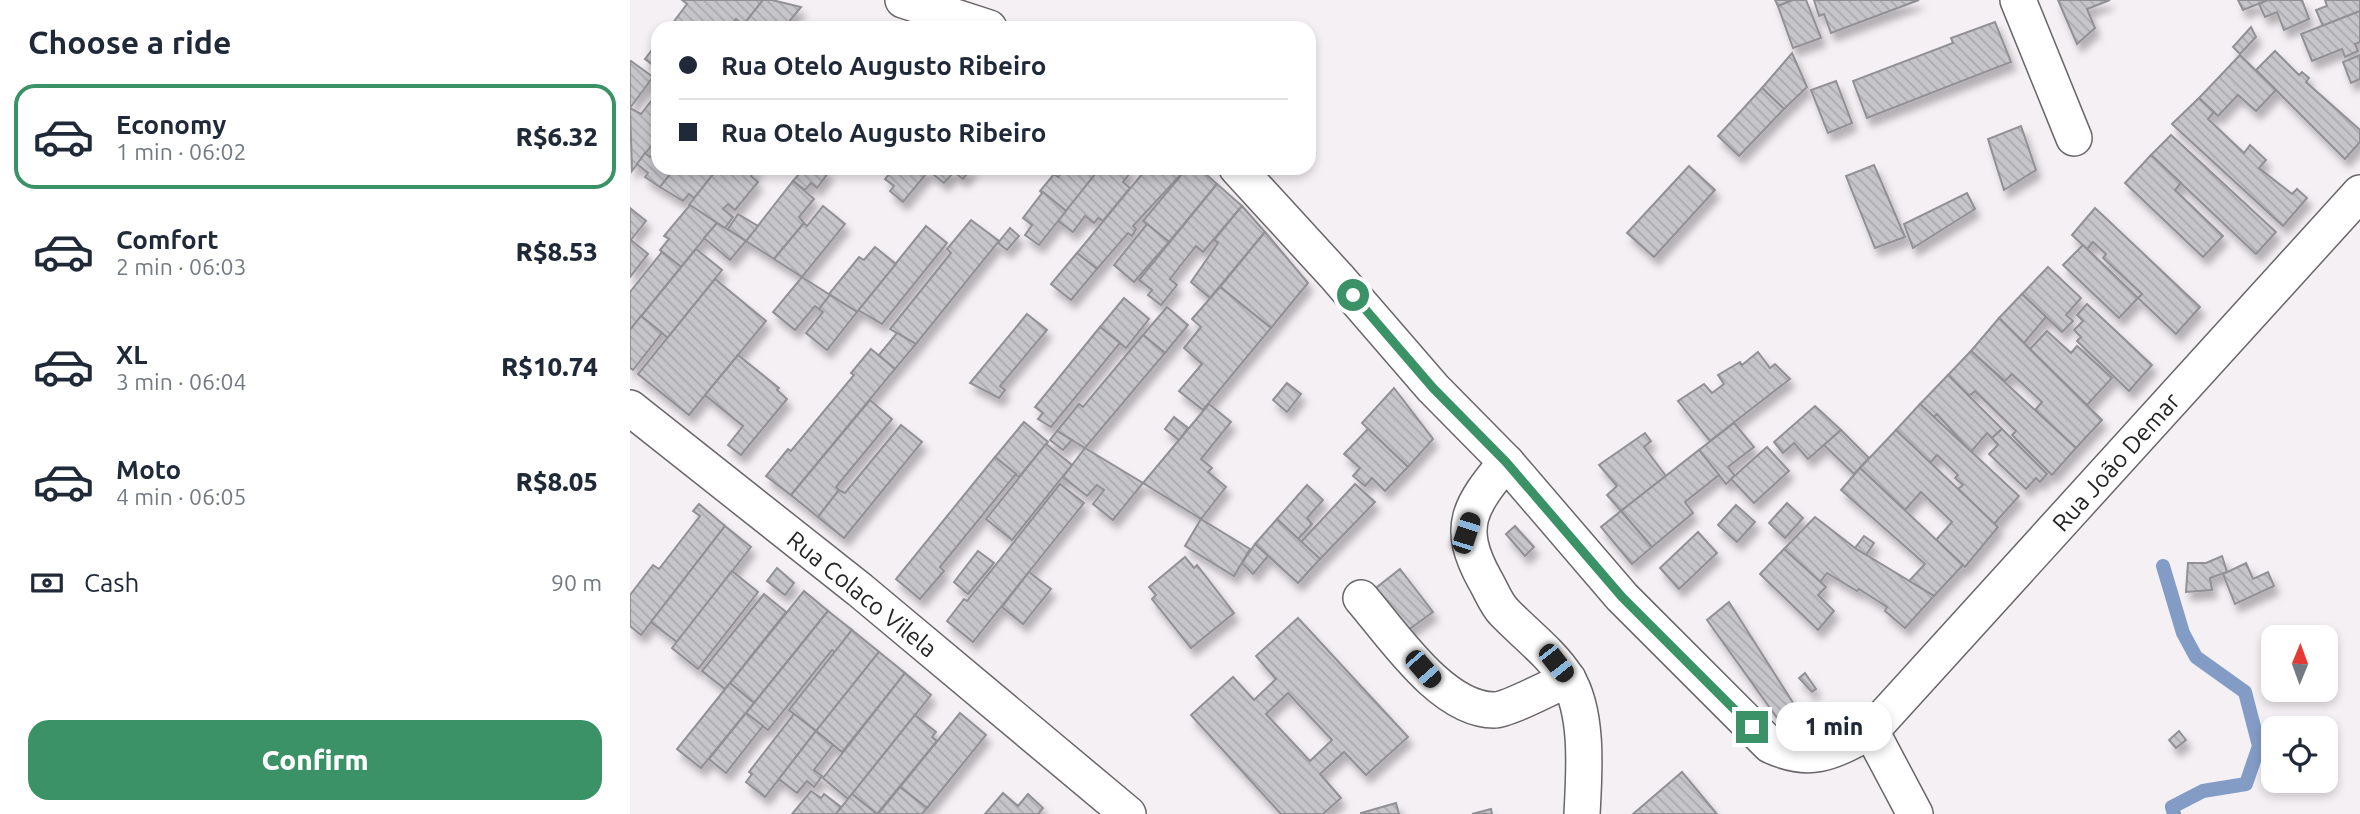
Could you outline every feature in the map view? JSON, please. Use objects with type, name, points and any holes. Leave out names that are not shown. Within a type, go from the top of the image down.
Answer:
[{"type":"street","points":[[903,0],[968,21]]},
{"type":"street","points":[[2018,0],[2074,138]]},
{"type":"street","points":[[1243,175],[1433,388],[1506,462],[1622,597],[1770,745],[1793,756],[1832,751],[1871,731],[1915,814]]},
{"type":"street","name":"Rua João Demar","points":[[1871,731],[2360,192]]},
{"type":"street","name":"Rua Colaco Vilela","points":[[630,408],[860,590],[1128,814]]},
{"type":"street","points":[[1506,462],[1479,496],[1466,533],[1481,573],[1502,610],[1543,648],[1568,680],[1583,729],[1582,814]]},
{"type":"street","points":[[1361,598],[1439,687],[1465,705],[1496,710],[1568,680]]},
{"type":"building","points":[[682,0],[763,0],[746,21],[674,21],[687,4]]},
{"type":"building","points":[[763,0],[801,7],[790,21],[747,21]]},
{"type":"building","points":[[1775,0],[1793,0],[1778,6]]},
{"type":"building","points":[[1793,0],[1806,0],[1821,38],[1793,48],[1778,6]]},
{"type":"building","points":[[1814,0],[1919,0],[1831,33],[1824,14],[1819,16]]},
{"type":"building","points":[[2058,0],[2110,0],[2087,9],[2095,28],[2077,44]]},
{"type":"building","points":[[2238,0],[2268,0],[2243,10]]},
{"type":"building","points":[[2268,0],[2302,0],[2309,19],[2284,30],[2277,12],[2265,17],[2259,4]]},
{"type":"building","points":[[2325,0],[2360,0],[2360,11],[2323,26],[2316,10],[2327,6]]},
{"type":"building","points":[[2360,11],[2360,42],[2355,44],[2358,51],[2345,57],[2342,49],[2312,61],[2301,34]]},
{"type":"building","points":[[1995,22],[2011,62],[1867,118],[1853,81],[1953,43],[1951,38]]},
{"type":"building","points":[[2251,27],[2256,37],[2240,54],[2233,47]]},
{"type":"building","points":[[651,51],[651,64],[645,59]]},
{"type":"building","points":[[2275,51],[2299,75],[2302,72],[2309,78],[2306,82],[2360,130],[2360,142],[2345,159],[2256,70]]},
{"type":"building","points":[[1792,53],[1807,87],[1784,109],[1762,88]]},
{"type":"building","points":[[2240,55],[2276,90],[2256,111],[2238,95],[2218,116],[2199,98]]},
{"type":"building","points":[[2360,55],[2360,79],[2351,83],[2343,62]]},
{"type":"building","points":[[631,61],[651,76],[651,80],[630,108]]},
{"type":"building","points":[[1836,81],[1852,123],[1828,133],[1811,90]]},
{"type":"building","points":[[1762,88],[1784,109],[1739,156],[1718,136]]},
{"type":"building","points":[[2199,98],[2214,112],[2208,119],[2244,153],[2250,145],[2266,160],[2259,168],[2292,194],[2297,189],[2307,198],[2283,226],[2172,124]]},
{"type":"building","points":[[651,101],[651,146],[632,171],[630,108],[641,114]]},
{"type":"building","points":[[2021,126],[2036,170],[2004,190],[1988,139]]},
{"type":"building","points":[[2171,135],[2276,232],[2256,254],[2151,155]]},
{"type":"building","points":[[645,153],[650,157],[651,175],[669,175],[660,187],[645,177],[648,173],[637,164]]},
{"type":"building","points":[[2151,155],[2181,183],[2175,190],[2223,236],[2203,257],[2125,183]]},
{"type":"building","points":[[1874,165],[1905,237],[1875,248],[1846,176]]},
{"type":"building","points":[[1689,166],[1715,190],[1654,257],[1627,233]]},
{"type":"building","points":[[669,175],[712,175],[694,198],[689,194],[683,201],[660,187]]},
{"type":"building","points":[[713,175],[752,175],[758,182],[735,210],[728,204],[723,209],[733,217],[725,228],[689,205]]},
{"type":"building","points":[[798,175],[827,175],[817,188],[811,183],[805,190],[793,181]]},
{"type":"building","points":[[888,175],[925,175],[903,202],[890,191],[894,186],[885,179]]},
{"type":"building","points":[[934,175],[951,175],[944,183]]},
{"type":"building","points":[[1053,175],[1094,175],[1066,211],[1040,191]]},
{"type":"building","points":[[1094,175],[1129,175],[1123,182],[1130,188],[1103,221],[1098,218],[1094,223],[1085,216],[1073,232],[1058,221]]},
{"type":"building","points":[[1141,175],[1180,175],[1133,226],[1136,229],[1132,236],[1128,233],[1097,269],[1077,253]]},
{"type":"building","points":[[1181,175],[1207,175],[1217,184],[1169,242],[1143,221]]},
{"type":"building","points":[[793,181],[814,199],[799,217],[804,223],[774,259],[746,241]]},
{"type":"building","points":[[1217,184],[1242,206],[1203,252],[1196,246],[1170,279],[1177,285],[1161,305],[1148,295],[1152,290],[1139,280]]},
{"type":"building","points":[[1043,192],[1066,211],[1039,245],[1025,235],[1032,225],[1023,218]]},
{"type":"building","points":[[1967,193],[1975,209],[1913,248],[1904,224]]},
{"type":"building","points":[[690,205],[717,223],[681,267],[660,250],[669,239],[664,236]]},
{"type":"building","points":[[823,206],[845,224],[802,277],[774,259],[804,223],[807,226]]},
{"type":"building","points":[[1242,206],[1265,232],[1210,298],[1191,282],[1218,243],[1214,240]]},
{"type":"building","points":[[630,208],[646,221],[630,241]]},
{"type":"building","points":[[2095,208],[2200,307],[2176,334],[2138,298],[2142,294],[2103,258],[2106,254],[2093,242],[2087,249],[2072,235]]},
{"type":"building","points":[[738,214],[758,226],[746,241],[728,229]]},
{"type":"building","points":[[971,220],[999,241],[916,344],[890,329],[951,253],[947,249]]},
{"type":"building","points":[[717,223],[746,241],[730,260],[704,238]]},
{"type":"building","points":[[1147,224],[1169,242],[1134,282],[1114,265]]},
{"type":"building","points":[[926,226],[947,243],[882,324],[858,310]]},
{"type":"building","points":[[1010,228],[1019,236],[1007,250],[998,243]]},
{"type":"building","points":[[1265,232],[1308,283],[1271,328],[1220,287]]},
{"type":"building","points":[[630,241],[648,254],[630,277]]},
{"type":"building","points":[[2083,245],[2138,298],[2119,318],[2063,265]]},
{"type":"building","points":[[875,247],[896,264],[857,312],[829,294],[859,257],[864,260]]},
{"type":"building","points":[[696,249],[722,270],[668,338],[641,316]]},
{"type":"building","points":[[662,252],[681,267],[630,330],[630,292]]},
{"type":"building","points":[[1077,253],[1097,269],[1071,300],[1051,284]]},
{"type":"building","points":[[2048,267],[2081,298],[2066,315],[2073,321],[2062,332],[2022,294]]},
{"type":"building","points":[[802,277],[830,295],[819,309],[815,306],[795,330],[773,312]]},
{"type":"building","points":[[715,279],[766,321],[689,415],[638,374]]},
{"type":"building","points":[[1220,287],[1271,328],[1203,410],[1179,391],[1202,364],[1184,348],[1201,327],[1192,319]]},
{"type":"building","points":[[2022,294],[2046,317],[2024,343],[1999,318]]},
{"type":"building","points":[[830,295],[857,312],[827,350],[806,333],[823,312],[819,309]]},
{"type":"building","points":[[1124,298],[1149,319],[1126,348],[1100,327]]},
{"type":"building","points":[[2087,304],[2152,365],[2129,391],[2077,341],[2081,337],[2074,330],[2083,321],[2077,315]]},
{"type":"building","points":[[1167,307],[1188,325],[1165,353],[1143,335]]},
{"type":"building","points":[[1027,314],[1047,330],[1000,386],[1005,390],[999,398],[970,383]]},
{"type":"building","points":[[641,316],[662,333],[633,370],[630,368],[630,330]]},
{"type":"building","points":[[1999,318],[2102,420],[2076,448],[2035,410],[2042,402],[2012,374],[2005,381],[1971,351]]},
{"type":"building","points":[[1100,327],[1120,343],[1051,427],[1038,419],[1043,413],[1035,407]]},
{"type":"building","points":[[2047,331],[2071,353],[2077,346],[2112,378],[2087,405],[2030,349]]},
{"type":"building","points":[[897,333],[916,344],[895,369],[878,356]]},
{"type":"building","points":[[1143,335],[1165,353],[1085,448],[1057,431],[1079,404],[1083,407]]},
{"type":"building","points":[[871,349],[895,369],[791,495],[766,476],[788,449],[791,451],[854,375],[851,373]]},
{"type":"building","points":[[1971,351],[2076,448],[2052,475],[2012,435],[2016,431],[1975,391],[1969,396],[1948,375]]},
{"type":"building","points":[[1758,352],[1770,368],[1775,364],[1790,379],[1710,441],[1678,401],[1704,384],[1712,393],[1724,384],[1718,375],[1740,362],[1742,365]]},
{"type":"building","points":[[738,355],[779,388],[777,390],[787,399],[741,455],[728,445],[743,426],[705,395]]},
{"type":"building","points":[[1948,375],[2002,429],[1992,438],[1987,433],[1971,452],[1937,414],[1934,417],[1920,404]]},
{"type":"building","points":[[1287,383],[1301,394],[1287,412],[1273,400]]},
{"type":"building","points":[[1394,388],[1433,439],[1408,467],[1362,423]]},
{"type":"building","points":[[870,400],[892,419],[836,487],[839,490],[818,517],[791,495]]},
{"type":"building","points":[[1209,404],[1231,422],[1201,459],[1212,468],[1208,472],[1226,487],[1201,519],[1143,483]]},
{"type":"building","points":[[1920,404],[2019,496],[1994,524],[1958,489],[1963,485],[1955,478],[1958,475],[1937,455],[1930,463],[1896,430]]},
{"type":"building","points":[[1815,406],[1841,430],[1808,459],[1794,443],[1783,453],[1774,442]]},
{"type":"building","points":[[1174,417],[1188,428],[1179,440],[1165,429]]},
{"type":"building","points":[[1024,422],[1048,442],[1019,477],[995,457]]},
{"type":"building","points":[[1734,423],[1754,447],[1728,467],[1735,476],[1726,484],[1699,450]]},
{"type":"building","points":[[901,425],[922,442],[844,538],[818,517],[839,490],[845,493]]},
{"type":"building","points":[[1368,429],[1408,467],[1385,491],[1372,478],[1365,486],[1353,476],[1360,468],[1344,454]]},
{"type":"building","points":[[2002,429],[2047,474],[2040,482],[2036,478],[2026,489],[1989,454],[1998,445],[1992,438]]},
{"type":"building","points":[[1841,430],[1869,458],[1854,474],[1824,445]]},
{"type":"building","points":[[1896,430],[1998,527],[1965,567],[1936,540],[1952,522],[1921,492],[1905,510],[1860,468]]},
{"type":"building","points":[[1057,431],[1072,440],[1063,450],[1050,440]]},
{"type":"building","points":[[1645,433],[1651,441],[1644,447],[1666,476],[1621,511],[1607,495],[1617,486],[1599,465]]},
{"type":"building","points":[[1046,444],[1072,465],[1012,540],[986,519]]},
{"type":"building","points":[[1767,447],[1789,471],[1754,503],[1731,479]]},
{"type":"building","points":[[1085,448],[1143,483],[1113,520],[1093,504],[1104,490],[1097,485],[1087,496],[1063,477]]},
{"type":"building","points":[[1699,450],[1719,475],[1685,502],[1693,513],[1652,547],[1621,511]]},
{"type":"building","points":[[995,457],[1016,474],[940,567],[944,571],[920,599],[896,579]]},
{"type":"building","points":[[1860,468],[1963,565],[1934,596],[1909,581],[1925,564],[1841,490]]},
{"type":"building","points":[[1060,484],[1084,503],[973,642],[947,621],[964,599],[967,601]]},
{"type":"building","points":[[1355,484],[1375,502],[1320,559],[1301,542]]},
{"type":"building","points":[[1307,485],[1323,500],[1307,518],[1312,524],[1298,539],[1277,519]]},
{"type":"building","points":[[1787,503],[1803,518],[1785,538],[1769,523]]},
{"type":"building","points":[[699,504],[725,526],[641,635],[630,626],[630,595],[653,565],[659,569],[700,516],[693,511]]},
{"type":"building","points":[[1736,505],[1755,522],[1737,542],[1718,525]]},
{"type":"building","points":[[1621,511],[1652,547],[1632,564],[1601,527]]},
{"type":"building","points":[[1815,517],[1855,548],[1934,596],[1905,628],[1885,611],[1887,607],[1859,589],[1857,591],[1827,573],[1820,582],[1784,549]]},
{"type":"building","points":[[1201,519],[1250,549],[1234,576],[1185,546]]},
{"type":"building","points":[[1277,519],[1320,559],[1298,583],[1255,544]]},
{"type":"building","points":[[725,526],[751,547],[677,642],[651,622]]},
{"type":"building","points":[[1515,526],[1534,547],[1525,556],[1506,534]]},
{"type":"building","points":[[1698,532],[1717,553],[1679,589],[1660,568]]},
{"type":"building","points":[[1864,536],[1874,543],[1866,555],[1855,548]]},
{"type":"building","points":[[1255,544],[1268,556],[1253,574],[1242,563]]},
{"type":"building","points":[[1784,549],[1826,587],[1818,595],[1834,611],[1818,630],[1760,574]]},
{"type":"building","points":[[978,551],[994,563],[968,594],[954,582]]},
{"type":"building","points":[[2222,556],[2227,572],[2210,578],[2212,590],[2186,592],[2188,563],[2206,563]]},
{"type":"building","points":[[1185,557],[1194,568],[1197,565],[1234,613],[1191,648],[1152,599],[1156,595],[1149,587]]},
{"type":"building","points":[[2246,563],[2253,579],[2268,572],[2274,586],[2235,604],[2223,574]]},
{"type":"building","points":[[777,568],[794,583],[785,595],[767,581]]},
{"type":"building","points":[[1400,569],[1433,612],[1404,633],[1372,591]]},
{"type":"building","points":[[732,571],[758,592],[698,669],[672,648]]},
{"type":"building","points":[[1029,572],[1051,589],[1023,624],[1002,607]]},
{"type":"building","points":[[804,591],[828,611],[754,703],[730,683]]},
{"type":"building","points":[[764,594],[786,612],[725,689],[702,671]]},
{"type":"building","points":[[1729,602],[1797,709],[1780,722],[1707,620]]},
{"type":"building","points":[[828,611],[852,630],[835,652],[832,650],[768,730],[746,713]]},
{"type":"building","points":[[1298,618],[1408,737],[1366,775],[1344,752],[1320,774],[1341,798],[1323,814],[1281,814],[1191,715],[1233,677],[1254,700],[1276,679],[1256,656]],"holes":[[[1288,693],[1332,740],[1310,761],[1266,714]]]},
{"type":"building","points":[[852,630],[879,652],[816,731],[789,710]]},
{"type":"building","points":[[879,652],[905,673],[842,752],[816,731]]},
{"type":"building","points":[[905,673],[931,695],[848,799],[823,778]]},
{"type":"building","points":[[1805,673],[1816,689],[1812,692],[1799,678]]},
{"type":"building","points":[[730,683],[754,703],[701,768],[677,749]]},
{"type":"building","points":[[746,713],[763,726],[726,773],[709,759]]},
{"type":"building","points":[[960,713],[986,735],[927,808],[900,787]]},
{"type":"building","points":[[794,714],[816,731],[765,797],[746,782],[752,774],[749,772]]},
{"type":"building","points":[[915,715],[936,732],[932,737],[937,741],[877,814],[852,794]]},
{"type":"building","points":[[816,731],[833,745],[814,770],[822,776],[814,787],[807,781],[797,793],[779,779]]},
{"type":"building","points":[[2179,731],[2186,740],[2176,748],[2169,740]]},
{"type":"building","points":[[1682,772],[1717,814],[1633,814]]},
{"type":"building","points":[[900,787],[927,808],[922,814],[878,814]]},
{"type":"building","points":[[811,791],[821,798],[824,794],[841,807],[836,814],[792,814]]},
{"type":"building","points":[[1003,793],[1018,806],[1028,794],[1043,808],[1038,814],[985,814]]},
{"type":"building","points":[[852,794],[877,814],[836,814]]},
{"type":"building","points":[[1396,803],[1399,814],[1361,814],[1361,813]]},
{"type":"building","points":[[1491,809],[1492,814],[1472,814]]},
{"type":"waterway","points":[[2163,566],[2183,633],[2196,657],[2245,692],[2259,746],[2246,784],[2203,791],[2172,807],[2174,814]]},
{"type":"route","points":[[1353,295],[1433,388],[1506,462],[1622,597],[1752,727]]}]
